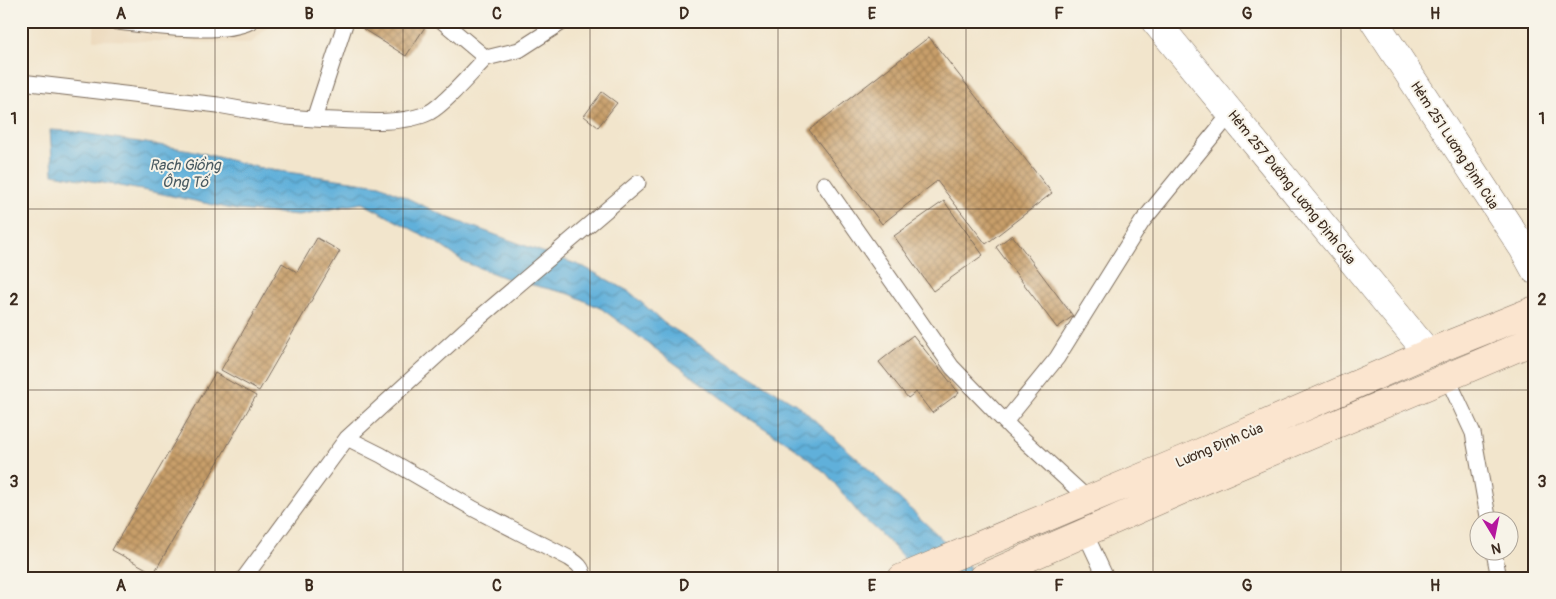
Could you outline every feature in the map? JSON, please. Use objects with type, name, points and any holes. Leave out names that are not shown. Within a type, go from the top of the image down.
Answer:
[{"type":"main road","name":"Lương Định Của","points":[[902,578],[1089,500],[1428,353],[1535,310]]},
{"type":"main road","name":"Lương Định Của","points":[[982,578],[1535,340]]},
{"type":"main road","points":[[1428,353],[1447,377]]},
{"type":"street","name":"Hẻm 257 Đường Lương Định Của","points":[[1155,21],[1428,353]]},
{"type":"street","name":"Hẻm 251 Lương Định Của","points":[[1374,21],[1523,248],[1535,270]]},
{"type":"lane","points":[[110,21],[174,28],[233,28],[251,21]]},
{"type":"lane","points":[[314,119],[346,21]]},
{"type":"lane","points":[[442,21],[486,58]]},
{"type":"lane","points":[[21,82],[218,105],[286,117],[382,121],[413,118],[430,111],[486,58],[519,50],[564,21]]},
{"type":"lane","points":[[1005,422],[1057,358],[1142,222],[1231,113]]},
{"type":"lane","points":[[244,578],[348,438],[464,331],[638,183]]},
{"type":"lane","points":[[824,184],[952,367],[1005,422],[1089,500]]},
{"type":"lane","points":[[1447,377],[1473,433],[1487,512]]},
{"type":"lane","points":[[348,438],[474,509],[569,558],[578,564],[583,571],[583,578]]},
{"type":"lane","points":[[1085,533],[1106,578]]},
{"type":"lane","points":[[1496,562],[1499,578]]},
{"type":"shaded area","points":[[94,21],[274,21],[251,43],[94,40]]},
{"type":"water","name":"Rạch Giồng Ông Tố","points":[[50,130],[70,131],[190,150],[265,169],[380,185],[449,218],[584,267],[630,292],[664,323],[799,406],[966,562],[976,578],[921,578],[894,547],[860,515],[827,474],[792,446],[744,415],[602,309],[570,294],[508,279],[464,262],[434,241],[362,203],[299,215],[237,210],[153,192],[53,174]]},
{"type":"building","points":[[368,21],[416,21],[425,27],[406,56],[363,29]]},
{"type":"building","points":[[929,37],[1052,193],[986,244],[937,181],[882,224],[809,130]]},
{"type":"building","points":[[602,92],[617,103],[598,127],[584,116]]},
{"type":"building","points":[[944,201],[983,255],[933,291],[894,236]]},
{"type":"building","points":[[1012,235],[1073,316],[1057,328],[996,247]]},
{"type":"building","points":[[317,238],[340,251],[259,391],[221,370],[282,263],[297,272]]},
{"type":"building","points":[[913,335],[959,393],[932,413],[916,392],[908,398],[879,362]]},
{"type":"building","points":[[215,373],[256,396],[154,573],[112,550]]}]
